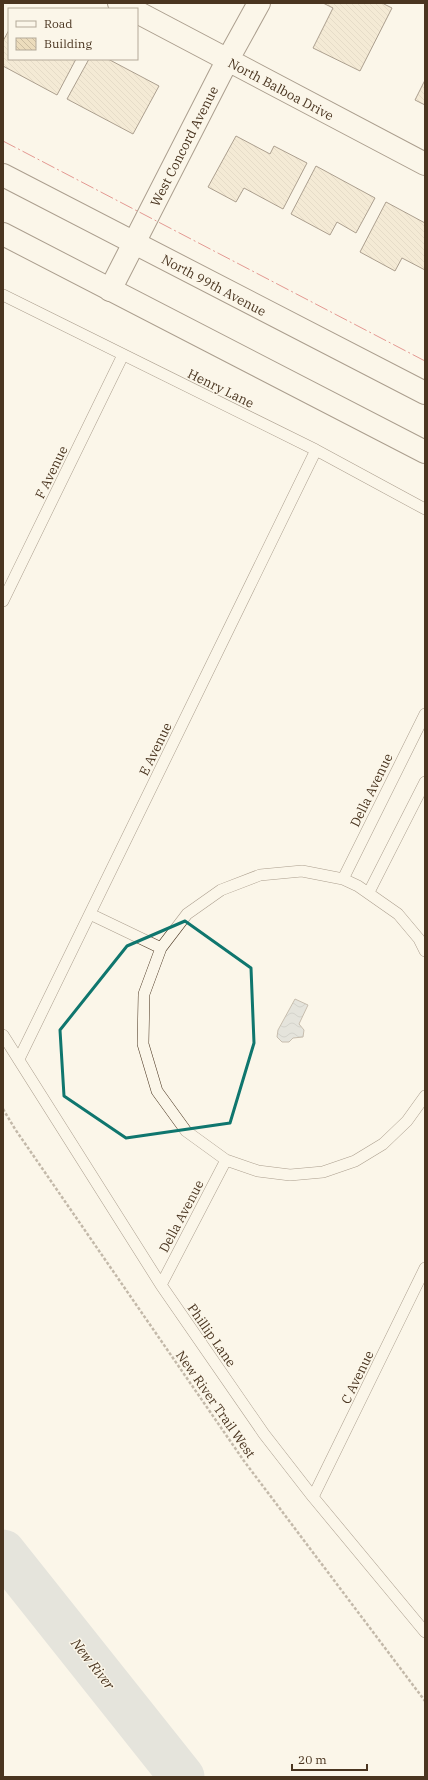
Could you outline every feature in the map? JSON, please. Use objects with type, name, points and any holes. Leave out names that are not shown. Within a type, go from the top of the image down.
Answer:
[{"type":"main road","points":[[119,3],[128,8]]},
{"type":"main road","name":"West Concord Avenue","points":[[110,290],[227,61],[259,3]]},
{"type":"main road","name":"North Balboa Drive","points":[[138,13],[227,61],[425,164]]},
{"type":"main road","name":"North 99th Avenue","points":[[3,175],[425,393]]},
{"type":"main road","points":[[3,234],[425,452]]},
{"type":"lane","name":"Henry Lane","points":[[3,294],[316,450],[425,509]]},
{"type":"lane","name":"F Avenue","points":[[3,601],[123,355]]},
{"type":"lane","name":"E Avenue","points":[[18,1059],[316,450]]},
{"type":"lane","name":"Della Avenue","points":[[343,879],[425,714]]},
{"type":"lane","points":[[370,892],[425,782]]},
{"type":"lane","points":[[425,951],[419,939],[398,914],[370,892],[343,879],[302,871],[260,875],[221,890],[187,914],[161,948],[144,994],[143,1044],[157,1091],[186,1131],[226,1160],[264,1172],[290,1175],[323,1172],[355,1161],[383,1144],[407,1121],[425,1096]]},
{"type":"lane","points":[[90,914],[161,948]]},
{"type":"lane","name":"Phillip Lane","points":[[3,1035],[161,1285],[264,1434],[313,1498],[425,1632]]},
{"type":"lane","name":"Della Avenue","points":[[161,1285],[226,1160]]},
{"type":"lane","name":"C Avenue","points":[[313,1498],[425,1268]]},
{"type":"path","name":"New River Trail West","points":[[3,1109],[15,1129],[244,1461],[425,1701]]},
{"type":"highlighted area","points":[[185,921],[251,968],[254,1043],[230,1123],[126,1138],[64,1096],[60,1030],[127,946]]},
{"type":"water","points":[[295,999],[308,1005],[299,1024],[304,1030],[303,1037],[293,1038],[289,1042],[282,1042],[277,1037],[278,1030]]},
{"type":"building","points":[[323,3],[382,3],[392,8],[360,71],[313,48],[333,8]]},
{"type":"building","points":[[8,32],[8,60],[75,60],[57,95],[3,66],[3,41]]},
{"type":"building","points":[[88,60],[110,60],[159,86],[133,134],[67,99]]},
{"type":"building","points":[[425,80],[425,105],[415,100]]},
{"type":"building","points":[[236,136],[270,154],[274,146],[307,163],[283,209],[244,188],[236,202],[208,187]]},
{"type":"building","points":[[316,166],[375,198],[356,233],[337,222],[330,235],[291,214]]},
{"type":"building","points":[[386,202],[425,223],[425,270],[402,258],[395,271],[360,252]]},
{"type":"waterway","name":"New River","points":[[3,1552],[182,1777]]},
{"type":"power","points":[[3,141],[425,361]]}]
